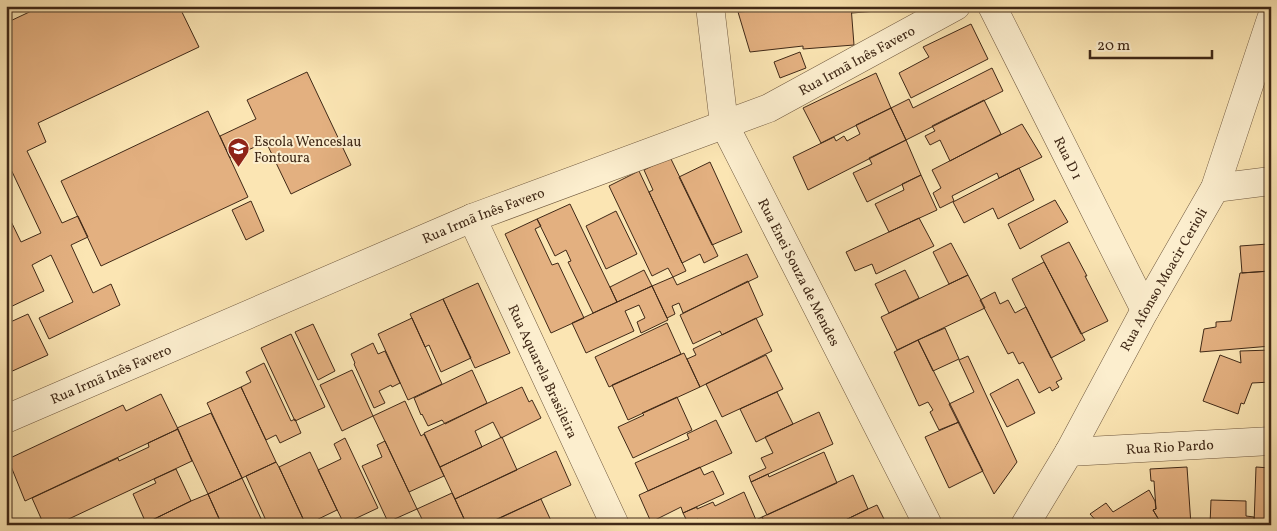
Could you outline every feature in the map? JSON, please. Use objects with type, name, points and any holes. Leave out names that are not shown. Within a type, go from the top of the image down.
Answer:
[{"type":"street","name":"Rua Enei Souza de Mendes","points":[[710,6],[724,124],[928,525]]},
{"type":"street","name":"Rua Irmã Inês Favero","points":[[6,419],[472,218],[769,108],[956,6]]},
{"type":"street","name":"Rua D 1","points":[[992,6],[1144,310]]},
{"type":"street","name":"Rua Afonso Moacir Cerioli","points":[[1025,525],[1069,452],[1144,310],[1215,188],[1271,19]]},
{"type":"street","points":[[1215,188],[1271,181]]},
{"type":"street","name":"Rua Aquarela Brasileira","points":[[472,218],[615,525]]},
{"type":"street","name":"Rua Rio Pardo","points":[[1069,452],[1271,441]]},
{"type":"building","points":[[42,6],[179,6],[199,47],[38,123],[46,142],[27,151],[62,223],[78,216],[88,237],[71,245],[93,293],[111,284],[120,305],[49,339],[39,318],[73,302],[51,255],[32,265],[44,291],[6,309],[6,211],[21,242],[41,233],[6,161],[6,23]]},
{"type":"building","points":[[748,6],[825,6],[748,11]]},
{"type":"building","points":[[851,6],[854,45],[803,49],[803,46],[750,52],[738,12]]},
{"type":"building","points":[[851,6],[877,6],[877,11],[852,13]]},
{"type":"building","points":[[971,24],[988,59],[911,98],[899,73],[929,57],[923,47]]},
{"type":"building","points":[[800,52],[806,68],[780,78],[774,62]]},
{"type":"building","points":[[992,68],[1003,91],[906,140],[891,108],[909,99],[913,108]]},
{"type":"building","points":[[307,72],[351,165],[291,194],[266,142],[230,158],[220,136],[256,119],[247,100]]},
{"type":"building","points":[[876,73],[891,108],[821,143],[803,108]]},
{"type":"building","points":[[984,100],[1001,134],[950,161],[940,140],[930,145],[925,136],[935,131],[932,126]]},
{"type":"building","points":[[891,108],[906,140],[808,190],[793,157],[834,137],[836,141],[844,136],[847,141],[860,134],[856,125]]},
{"type":"building","points":[[208,111],[248,197],[101,266],[61,181]]},
{"type":"building","points":[[1022,124],[1042,157],[999,178],[997,173],[952,196],[954,201],[940,208],[933,193],[941,188],[932,170]]},
{"type":"building","points":[[906,140],[921,175],[867,202],[853,173],[872,164],[869,158]]},
{"type":"building","points":[[670,157],[718,256],[704,263],[700,254],[682,263],[649,192],[653,190],[644,170]]},
{"type":"building","points":[[710,162],[742,232],[712,245],[679,177]]},
{"type":"building","points":[[1019,168],[1034,200],[998,219],[993,208],[964,223],[953,202]]},
{"type":"building","points":[[639,171],[686,271],[673,277],[668,268],[652,276],[609,186]]},
{"type":"building","points":[[921,175],[937,210],[889,232],[875,204],[904,190],[902,184]]},
{"type":"building","points":[[1055,200],[1068,222],[1020,249],[1008,224]]},
{"type":"building","points":[[251,201],[264,231],[246,240],[232,210]]},
{"type":"building","points":[[570,204],[617,302],[593,313],[568,262],[571,261],[566,250],[555,256],[537,219]]},
{"type":"building","points":[[616,211],[637,254],[606,269],[586,226]]},
{"type":"building","points":[[919,218],[934,246],[876,274],[872,264],[855,271],[846,252]]},
{"type":"building","points":[[537,219],[541,226],[535,229],[552,265],[558,263],[584,318],[551,333],[505,234]]},
{"type":"building","points":[[1266,221],[1271,221],[1271,271],[1242,273],[1240,246],[1268,244]]},
{"type":"building","points":[[1069,242],[1108,321],[1081,334],[1041,256]]},
{"type":"building","points":[[951,243],[968,275],[949,284],[933,252]]},
{"type":"building","points":[[747,254],[758,277],[683,313],[679,303],[672,306],[675,314],[667,318],[652,286],[673,277],[677,285]]},
{"type":"building","points":[[1044,262],[1085,340],[1051,358],[1012,279]]},
{"type":"building","points":[[644,270],[652,286],[617,302],[610,287]]},
{"type":"building","points":[[905,270],[919,298],[889,313],[875,284]]},
{"type":"building","points":[[1270,271],[1271,346],[1200,352],[1204,329],[1216,327],[1216,322],[1231,321],[1240,273]]},
{"type":"building","points":[[968,275],[985,308],[897,350],[881,317]]},
{"type":"building","points":[[748,281],[763,315],[722,335],[720,331],[693,344],[680,315]]},
{"type":"building","points":[[478,283],[510,353],[475,368],[443,299]]},
{"type":"building","points":[[652,286],[668,320],[641,333],[637,322],[645,318],[639,305],[625,311],[634,331],[586,353],[572,323]]},
{"type":"building","points":[[995,292],[1000,304],[1008,300],[1015,313],[1026,307],[1062,379],[1056,382],[1059,387],[1052,391],[1050,387],[1039,393],[1023,362],[1019,364],[1013,352],[1008,354],[980,300]]},
{"type":"building","points":[[443,299],[471,358],[441,372],[429,345],[425,347],[410,314]]},
{"type":"building","points":[[28,314],[48,355],[8,373],[6,370],[6,324]]},
{"type":"building","points":[[412,318],[442,384],[408,400],[378,334]]},
{"type":"building","points":[[756,318],[772,351],[700,387],[687,359],[696,355],[693,349]]},
{"type":"building","points":[[667,323],[681,354],[609,387],[595,357]]},
{"type":"building","points":[[313,324],[335,371],[318,380],[295,332]]},
{"type":"building","points":[[945,328],[959,359],[933,371],[918,340]]},
{"type":"building","points":[[291,334],[325,407],[295,421],[261,348]]},
{"type":"building","points":[[918,340],[959,422],[939,430],[930,412],[933,410],[928,402],[919,406],[894,352]]},
{"type":"building","points":[[373,343],[378,354],[385,351],[400,383],[379,391],[385,403],[374,408],[351,354]]},
{"type":"building","points":[[1271,350],[1271,382],[1252,383],[1244,404],[1241,403],[1238,414],[1203,401],[1220,355],[1241,363],[1240,351]]},
{"type":"building","points":[[684,353],[700,387],[628,420],[612,385]]},
{"type":"building","points":[[766,355],[783,389],[722,417],[706,384]]},
{"type":"building","points":[[968,356],[1017,462],[994,494],[949,404],[974,392],[959,360]]},
{"type":"building","points":[[264,363],[291,421],[295,419],[301,433],[280,443],[276,435],[266,440],[241,387],[251,382],[246,372]]},
{"type":"building","points":[[352,370],[373,416],[342,431],[320,385]]},
{"type":"building","points":[[472,370],[487,403],[445,424],[442,420],[428,426],[414,398]]},
{"type":"building","points":[[1018,379],[1035,413],[1007,427],[990,394]]},
{"type":"building","points":[[241,387],[276,462],[242,478],[207,403]]},
{"type":"building","points":[[522,387],[529,402],[532,400],[541,418],[501,438],[493,422],[475,431],[482,447],[440,467],[424,433]]},
{"type":"building","points":[[777,392],[793,424],[756,442],[740,409]]},
{"type":"building","points":[[161,394],[178,429],[25,501],[8,459],[123,405],[126,411]]},
{"type":"building","points":[[677,397],[692,430],[633,458],[618,427],[644,415],[642,413]]},
{"type":"building","points":[[405,401],[421,436],[424,434],[444,476],[409,492],[373,416]]},
{"type":"building","points":[[819,412],[833,444],[751,482],[749,476],[766,468],[761,458],[773,453],[765,437]]},
{"type":"building","points":[[211,413],[242,478],[208,494],[177,428]]},
{"type":"building","points":[[716,420],[732,453],[648,491],[635,463],[689,439],[687,434]]},
{"type":"building","points":[[959,422],[983,471],[949,488],[925,437]]},
{"type":"building","points":[[178,429],[192,461],[56,525],[44,525],[32,498],[118,458],[119,461],[149,447],[148,443]]},
{"type":"building","points":[[502,437],[517,470],[455,499],[440,467]]},
{"type":"building","points":[[345,438],[378,508],[344,524],[318,470],[341,459],[334,444]]},
{"type":"building","points":[[385,441],[417,509],[388,522],[362,466],[382,457],[377,445]]},
{"type":"building","points":[[556,451],[571,485],[484,525],[467,525],[455,499]]},
{"type":"building","points":[[310,452],[337,510],[306,525],[279,467]]},
{"type":"building","points":[[824,452],[837,483],[767,515],[751,482],[768,474],[769,477]]},
{"type":"building","points":[[276,462],[306,525],[268,525],[246,476]]},
{"type":"building","points":[[700,467],[704,475],[713,471],[724,494],[683,513],[681,507],[651,522],[639,495]]},
{"type":"building","points":[[1187,467],[1191,525],[1162,525],[1153,510],[1156,509],[1154,481],[1151,481],[1150,469]]},
{"type":"building","points":[[1256,467],[1271,468],[1271,525],[1254,525]]},
{"type":"building","points":[[176,469],[191,501],[146,523],[133,494],[156,483],[154,479]]},
{"type":"building","points":[[853,475],[868,509],[835,525],[766,525],[762,517]]},
{"type":"building","points":[[242,478],[264,525],[222,525],[208,494]]},
{"type":"building","points":[[1149,490],[1155,501],[1156,509],[1153,510],[1162,525],[1100,525],[1090,514],[1106,503],[1113,512]]},
{"type":"building","points":[[744,492],[756,520],[745,525],[700,525],[698,519],[688,523],[683,513],[713,502],[715,506]]},
{"type":"building","points":[[452,493],[466,523],[462,525],[425,525],[417,509]]},
{"type":"building","points":[[208,494],[222,525],[142,525],[191,501]]},
{"type":"building","points":[[541,499],[553,525],[485,525]]},
{"type":"building","points":[[1211,500],[1246,501],[1246,516],[1254,517],[1254,525],[1210,525]]},
{"type":"building","points":[[877,505],[887,525],[835,525],[868,509]]},
{"type":"building","points":[[762,517],[766,525],[745,525],[756,520]]},
{"type":"place","name":"Escola Wenceslau Fontoura","points":[[238,168]]}]
